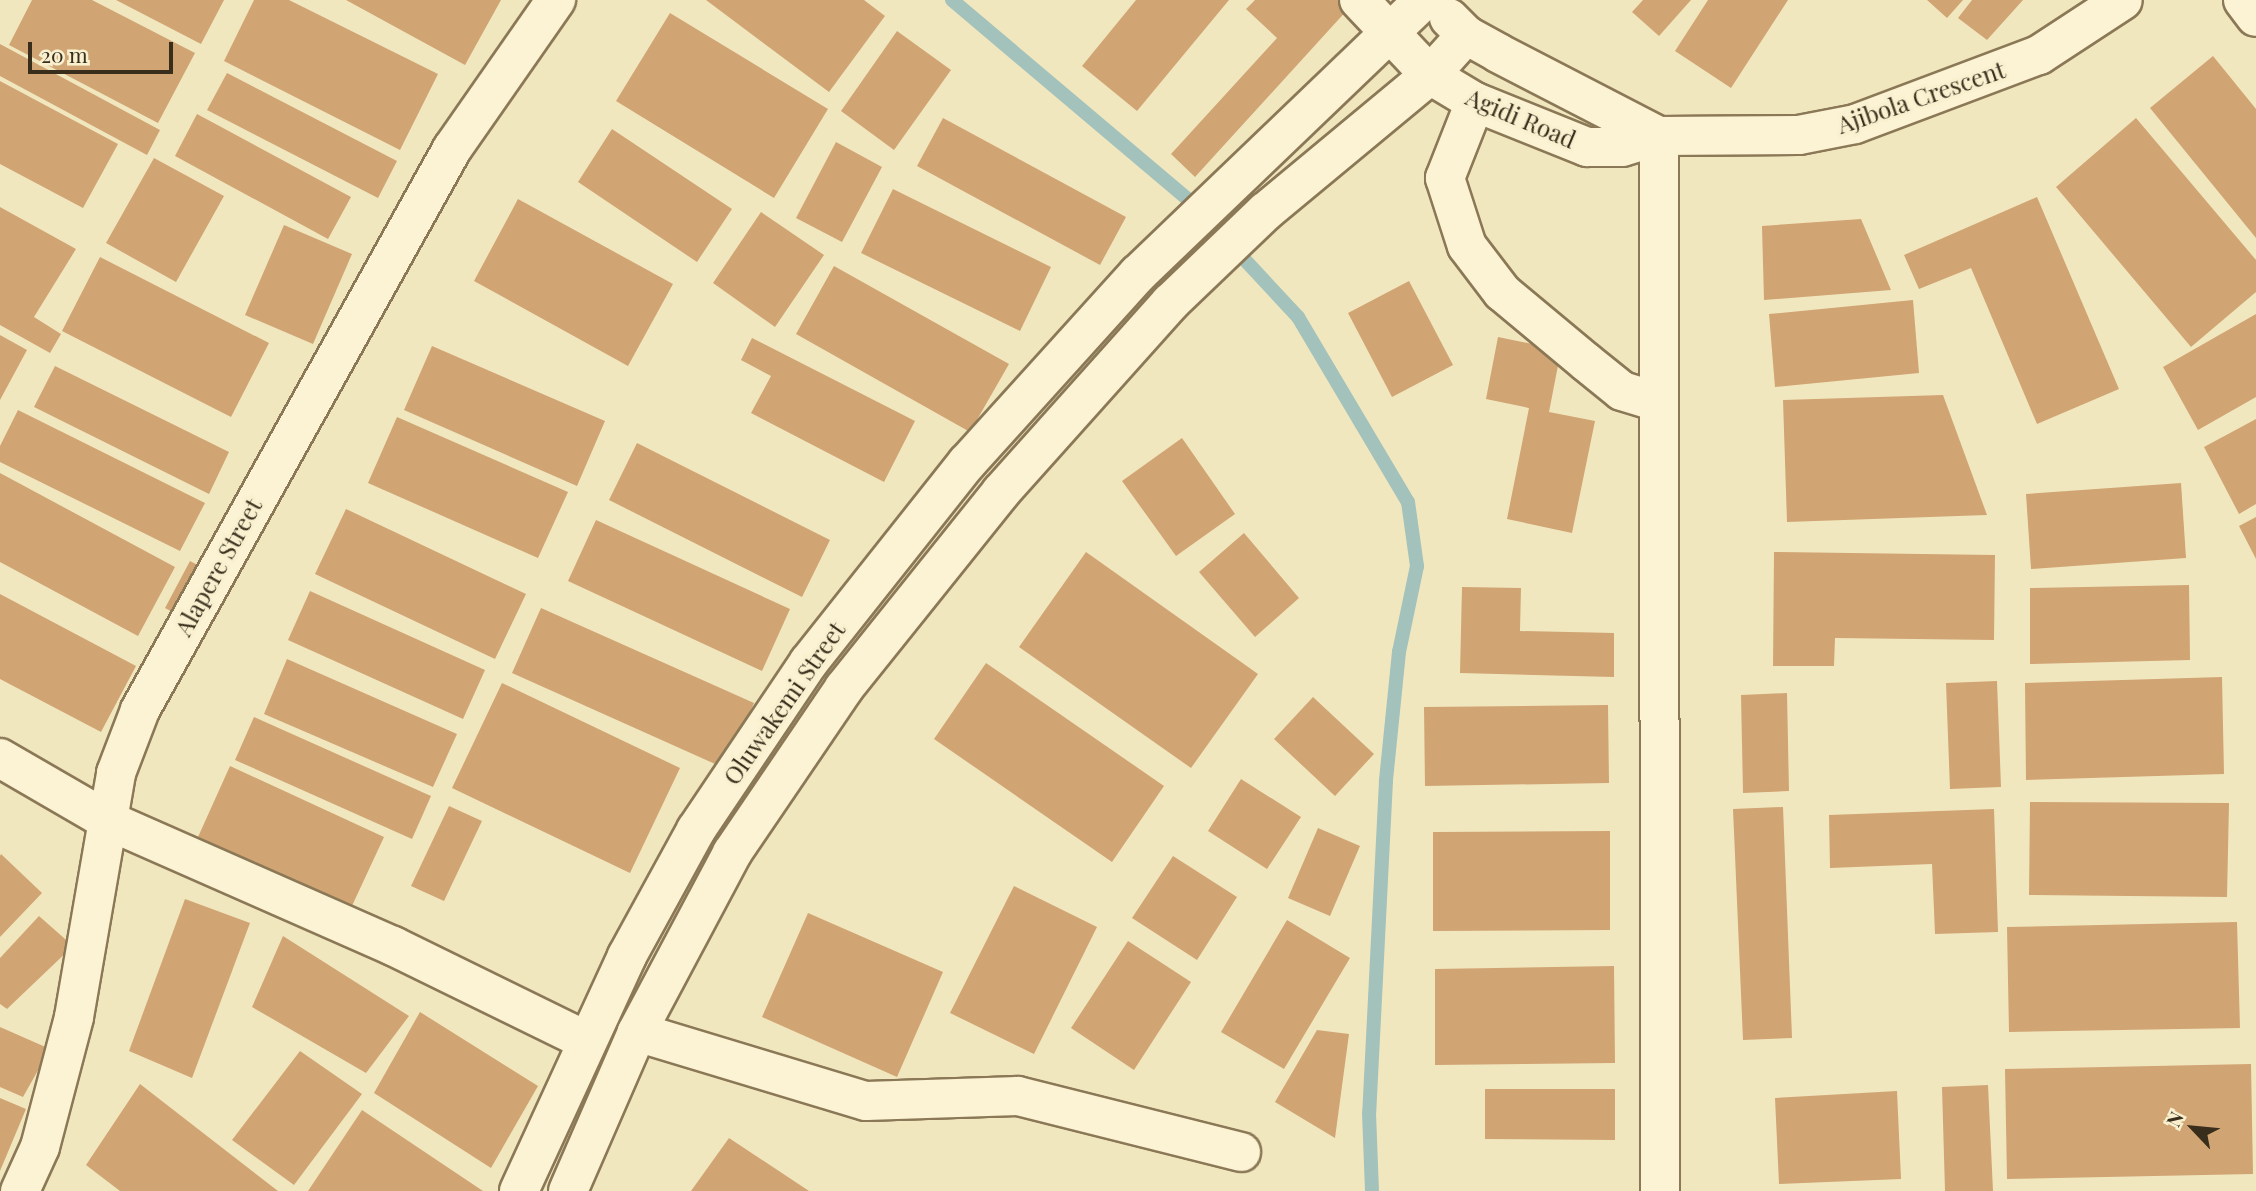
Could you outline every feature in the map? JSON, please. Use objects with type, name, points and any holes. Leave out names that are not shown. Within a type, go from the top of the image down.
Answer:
[{"type":"street","name":"Alapere Street","points":[[20,1191],[40,1147],[74,1017],[116,773],[146,698],[452,149],[556,0]]},
{"type":"street","name":"Agidi Road","points":[[1359,0],[1430,75],[1475,102],[1587,147],[1622,148],[1659,136]]},
{"type":"street","name":"Oluwakemi Street","points":[[519,1191],[585,1040],[696,830],[809,662],[967,464],[1138,274],[1227,187],[1392,34],[1424,0]]},
{"type":"street","name":"Agidi Road","points":[[1430,0],[1466,35],[1659,136]]},
{"type":"street","name":"Ajibola Crescent","points":[[1659,136],[1799,135],[1855,124],[2039,55],[2123,0]]},
{"type":"street","points":[[2244,0],[2256,17]]},
{"type":"street","name":"Oluwakemi Street","points":[[568,1191],[637,1032],[732,853],[844,688],[1001,492],[1170,303],[1265,212],[1430,75],[1466,35]]},
{"type":"street","points":[[1475,102],[1446,178],[1467,246],[1502,292],[1586,362],[1622,391],[1657,402]]},
{"type":"street","points":[[1659,136],[1657,402],[1660,1191]]},
{"type":"street","points":[[0,758],[107,820],[393,946],[585,1040]]},
{"type":"street","points":[[637,1032],[866,1101],[1018,1096],[1241,1152]]},
{"type":"building","points":[[32,0],[92,0],[195,53],[158,123],[9,45]]},
{"type":"building","points":[[116,0],[224,0],[201,44]]},
{"type":"building","points":[[254,0],[289,0],[438,74],[400,150],[224,61]]},
{"type":"building","points":[[346,0],[501,0],[465,65]]},
{"type":"building","points":[[706,0],[864,0],[885,16],[829,92]]},
{"type":"building","points":[[1136,0],[1229,0],[1137,111],[1082,66]]},
{"type":"building","points":[[1255,0],[1340,0],[1349,8],[1195,177],[1171,154],[1277,38],[1246,9]]},
{"type":"building","points":[[1643,0],[1691,0],[1659,36],[1632,12]]},
{"type":"building","points":[[1708,0],[1788,0],[1731,88],[1675,51]]},
{"type":"building","points":[[1927,0],[1963,0],[1947,18]]},
{"type":"building","points":[[1972,0],[2023,0],[1987,40],[1958,18]]},
{"type":"building","points":[[670,13],[828,109],[774,198],[616,101]]},
{"type":"building","points":[[897,31],[951,70],[894,150],[841,111]]},
{"type":"building","points":[[0,44],[160,130],[147,155],[0,76]]},
{"type":"building","points":[[2213,56],[2256,109],[2256,238],[2150,108]]},
{"type":"building","points":[[227,73],[397,161],[378,198],[207,110]]},
{"type":"building","points":[[0,81],[118,144],[83,208],[0,164]]},
{"type":"building","points":[[197,114],[351,197],[328,239],[175,156]]},
{"type":"building","points":[[943,118],[1126,217],[1100,265],[917,166]]},
{"type":"building","points":[[2136,118],[2256,260],[2256,292],[2191,347],[2056,187]]},
{"type":"building","points":[[612,129],[732,209],[697,262],[578,182]]},
{"type":"building","points":[[836,142],[882,167],[842,242],[796,218]]},
{"type":"building","points":[[154,158],[224,196],[176,282],[106,243]]},
{"type":"building","points":[[893,189],[1051,267],[1020,331],[861,253]]},
{"type":"building","points":[[2037,197],[2119,389],[2037,424],[1971,268],[1919,289],[1904,255]]},
{"type":"building","points":[[518,199],[673,284],[628,366],[474,281]]},
{"type":"building","points":[[0,207],[76,249],[34,317],[61,334],[50,353],[0,325]]},
{"type":"building","points":[[761,212],[824,255],[775,327],[713,283]]},
{"type":"building","points":[[1861,219],[1891,290],[1764,300],[1762,226]]},
{"type":"building","points":[[284,225],[352,254],[313,344],[245,315]]},
{"type":"building","points":[[100,257],[269,343],[231,417],[62,331]]},
{"type":"building","points":[[834,266],[1009,364],[970,432],[796,334]]},
{"type":"building","points":[[1409,281],[1453,365],[1392,397],[1348,313]]},
{"type":"building","points":[[1913,300],[1919,373],[1775,387],[1769,314]]},
{"type":"building","points":[[2256,314],[2256,397],[2198,430],[2163,367]]},
{"type":"building","points":[[0,335],[27,350],[0,400]]},
{"type":"building","points":[[1498,337],[1561,350],[1549,412],[1595,421],[1572,533],[1507,519],[1529,408],[1486,399]]},
{"type":"building","points":[[752,338],[915,421],[884,482],[751,413],[771,376],[741,360]]},
{"type":"building","points":[[432,346],[605,421],[577,486],[404,410]]},
{"type":"building","points":[[55,366],[229,452],[209,494],[34,407]]},
{"type":"building","points":[[1943,395],[1987,515],[1787,522],[1783,400]]},
{"type":"building","points":[[18,410],[205,503],[180,551],[0,462],[0,446]]},
{"type":"building","points":[[397,417],[568,492],[538,558],[368,483]]},
{"type":"building","points":[[2256,419],[2256,504],[2239,514],[2204,447]]},
{"type":"building","points":[[1182,438],[1235,514],[1176,556],[1122,481]]},
{"type":"building","points":[[637,443],[830,540],[802,597],[609,500]]},
{"type":"building","points":[[0,473],[175,567],[138,636],[0,562]]},
{"type":"building","points":[[2181,483],[2186,558],[2031,569],[2026,494]]},
{"type":"building","points":[[346,509],[526,594],[495,659],[315,574]]},
{"type":"building","points":[[2256,517],[2256,559],[2239,526]]},
{"type":"building","points":[[596,520],[790,609],[762,671],[568,581]]},
{"type":"building","points":[[1244,533],[1299,598],[1255,637],[1199,572]]},
{"type":"building","points":[[1086,552],[1258,674],[1191,768],[1019,647]]},
{"type":"building","points":[[1774,552],[1995,555],[1994,640],[1835,638],[1834,666],[1773,666]]},
{"type":"building","points":[[190,561],[209,571],[184,618],[165,608]]},
{"type":"building","points":[[2189,585],[2190,660],[2030,664],[2030,588]]},
{"type":"building","points":[[1462,587],[1521,588],[1520,631],[1614,633],[1614,677],[1460,673]]},
{"type":"building","points":[[310,591],[485,670],[463,719],[288,640]]},
{"type":"building","points":[[0,594],[136,666],[101,732],[0,679]]},
{"type":"building","points":[[541,608],[754,703],[724,768],[512,673]]},
{"type":"building","points":[[287,659],[457,734],[433,787],[264,714]]},
{"type":"building","points":[[986,663],[1164,786],[1112,862],[934,739]]},
{"type":"building","points":[[2222,677],[2224,774],[2026,780],[2025,683]]},
{"type":"building","points":[[1997,681],[2001,787],[1950,789],[1946,683]]},
{"type":"building","points":[[502,683],[680,768],[630,873],[452,788]]},
{"type":"building","points":[[1787,693],[1789,791],[1743,793],[1741,695]]},
{"type":"building","points":[[1313,697],[1374,754],[1335,796],[1274,739]]},
{"type":"building","points":[[1608,705],[1609,783],[1425,786],[1424,707]]},
{"type":"building","points":[[254,717],[431,796],[412,839],[235,760]]},
{"type":"building","points":[[230,766],[384,837],[351,908],[198,837]]},
{"type":"building","points":[[1241,779],[1301,817],[1267,869],[1208,831]]},
{"type":"building","points":[[2030,802],[2229,803],[2227,897],[2029,895]]},
{"type":"building","points":[[449,806],[482,821],[444,901],[411,886]]},
{"type":"building","points":[[1783,807],[1792,1038],[1743,1040],[1733,809]]},
{"type":"building","points":[[1994,809],[1998,932],[1935,934],[1932,864],[1830,868],[1829,815]]},
{"type":"building","points":[[1318,828],[1360,846],[1330,916],[1288,898]]},
{"type":"building","points":[[1610,831],[1610,930],[1433,931],[1433,832]]},
{"type":"building","points":[[1,854],[42,893],[0,937],[0,856]]},
{"type":"building","points":[[1173,856],[1237,897],[1197,960],[1132,918]]},
{"type":"building","points":[[1014,886],[1097,927],[1034,1054],[950,1013]]},
{"type":"building","points":[[185,899],[250,923],[192,1078],[129,1051]]},
{"type":"building","points":[[808,913],[943,972],[897,1077],[762,1017]]},
{"type":"building","points":[[39,916],[73,946],[7,1009],[0,1004],[0,958]]},
{"type":"building","points":[[1287,920],[1350,958],[1284,1069],[1221,1032]]},
{"type":"building","points":[[2237,922],[2240,1028],[2009,1032],[2007,927]]},
{"type":"building","points":[[283,936],[409,1016],[366,1073],[252,1007]]},
{"type":"building","points":[[1128,941],[1191,982],[1134,1070],[1071,1028]]},
{"type":"building","points":[[1614,966],[1615,1063],[1435,1065],[1435,969]]},
{"type":"building","points":[[420,1012],[538,1086],[491,1168],[374,1093]]},
{"type":"building","points":[[0,1027],[50,1049],[23,1097],[0,1087]]},
{"type":"building","points":[[1317,1030],[1349,1034],[1335,1138],[1275,1102]]},
{"type":"building","points":[[300,1051],[362,1094],[294,1185],[232,1140]]},
{"type":"building","points":[[2251,1064],[2253,1174],[2007,1179],[2005,1069]]},
{"type":"building","points":[[140,1084],[278,1191],[120,1191],[86,1165]]},
{"type":"building","points":[[1988,1085],[1993,1191],[1945,1191],[1942,1087]]},
{"type":"building","points":[[1485,1089],[1615,1089],[1615,1140],[1485,1139]]},
{"type":"building","points":[[1897,1091],[1901,1179],[1779,1184],[1775,1098]]},
{"type":"building","points":[[0,1098],[26,1109],[0,1171]]},
{"type":"building","points":[[362,1110],[483,1191],[308,1191]]},
{"type":"building","points":[[729,1138],[809,1191],[691,1191]]},
{"type":"waterway","points":[[952,0],[1192,203],[1298,317],[1408,502],[1417,566],[1399,652],[1386,781],[1369,1113],[1372,1191]]}]
